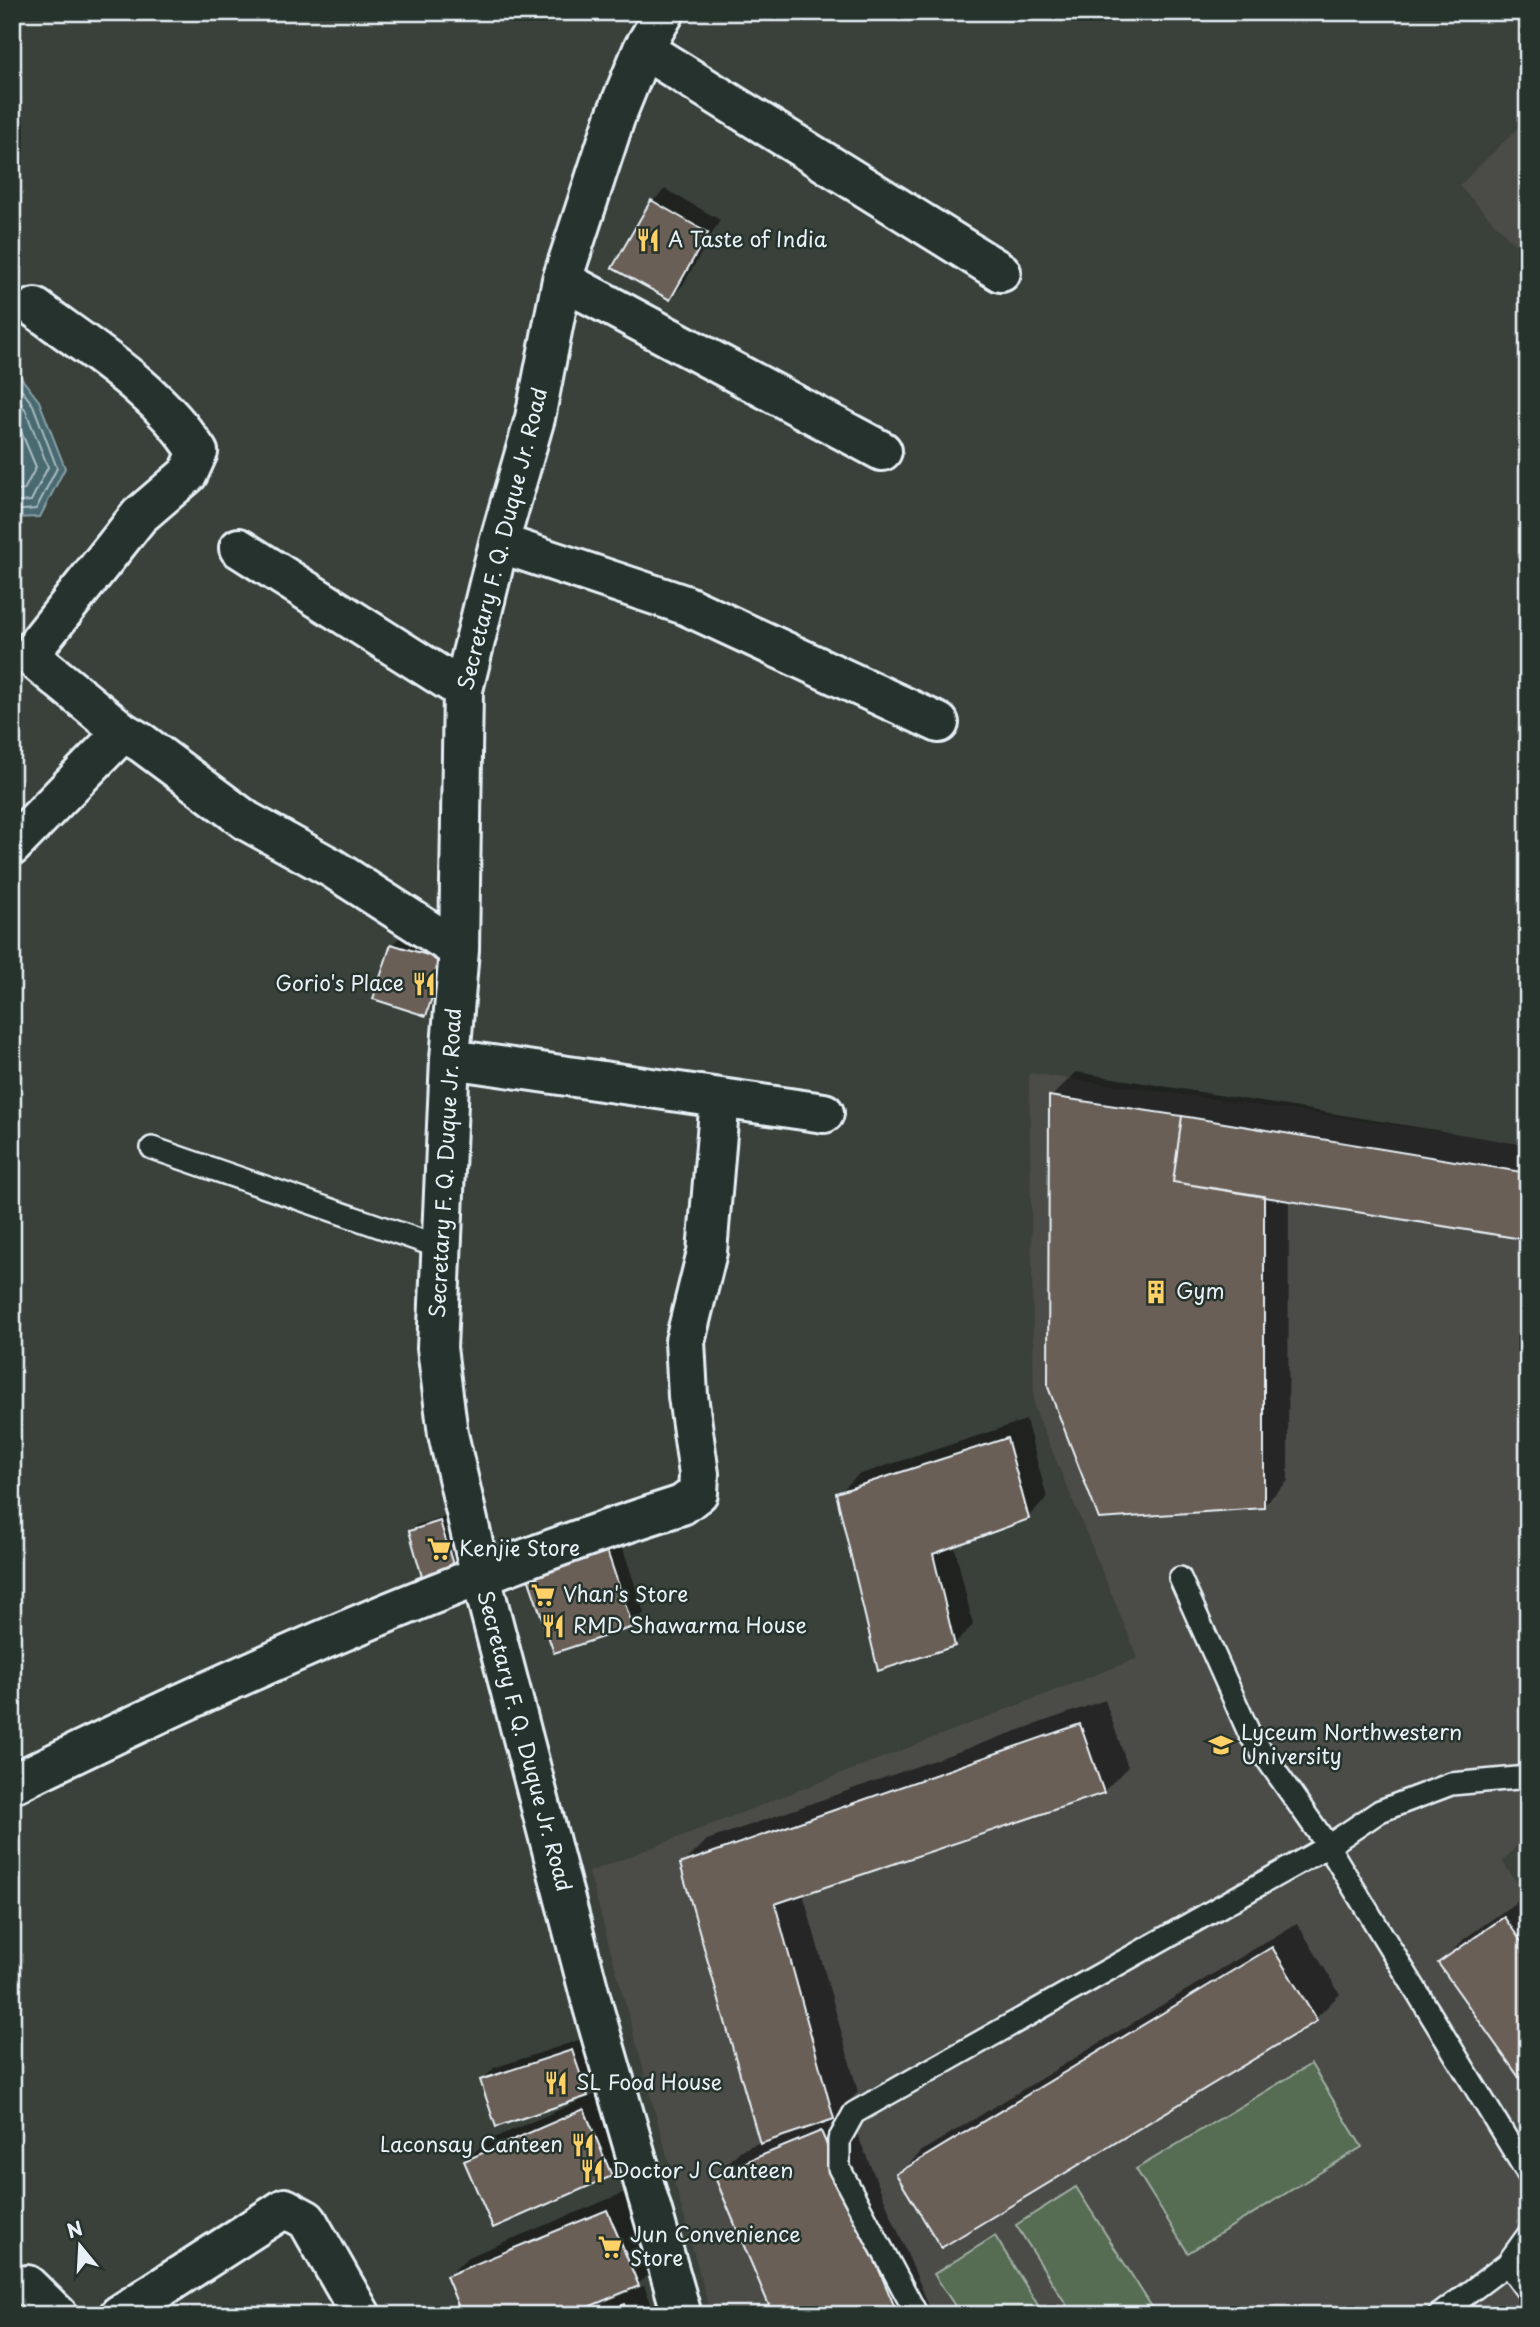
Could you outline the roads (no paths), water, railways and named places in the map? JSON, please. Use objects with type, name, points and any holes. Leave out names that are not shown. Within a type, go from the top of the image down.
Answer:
[{"type":"street","name":"Secretary F. Q. Duque Jr. Road","points":[[662,14],[643,49],[615,118],[562,280],[535,418],[499,542],[463,691],[459,950],[439,1247],[437,1348],[448,1434],[480,1573],[593,2007],[682,2315]]},
{"type":"street","points":[[643,49],[1001,272]]},
{"type":"street","points":[[562,280],[882,451]]},
{"type":"street","points":[[35,308],[137,383],[180,424],[198,452],[188,474],[139,516],[39,642],[24,654],[122,732],[142,743],[247,821],[332,868],[459,950]]},
{"type":"street","points":[[499,542],[685,605],[939,723]]},
{"type":"street","points":[[239,548],[463,691]]},
{"type":"street","points":[[12,846],[122,732]]},
{"type":"street","points":[[450,1059],[824,1113]]},
{"type":"street","points":[[12,1784],[184,1699],[480,1573],[682,1505],[698,1493],[699,1474],[688,1396],[685,1341],[707,1252],[720,1098]]},
{"type":"street","points":[[119,2315],[285,2208],[307,2220],[361,2315]]},
{"type":"street","points":[[27,2285],[58,2315]]},
{"type":"lane","points":[[152,1148],[439,1247]]},
{"type":"lane","points":[[1180,1578],[1250,1735],[1328,1846],[1528,2174]]},
{"type":"lane","points":[[917,2315],[839,2168],[839,2140],[854,2113],[1328,1846],[1380,1811],[1451,1784],[1528,1777]]},
{"type":"lane","points":[[1439,2315],[1507,2264],[1528,2235]]},
{"type":"lane","points":[[1507,2264],[1528,2292]]},
{"type":"water","points":[[12,366],[39,401],[65,468],[40,517],[12,518]]},
{"type":"place","name":"A Taste of India","points":[[648,240]]},
{"type":"place","name":"Gorio's Place","points":[[424,984]]},
{"type":"place","name":"Gym","points":[[1156,1292]]},
{"type":"place","name":"Kenjie Store","points":[[439,1549]]},
{"type":"place","name":"Vhan's Store","points":[[543,1595]]},
{"type":"place","name":"RMD Shawarma House","points":[[553,1626]]},
{"type":"place","name":"Lyceum Northwestern University","points":[[1221,1745]]},
{"type":"place","name":"SL Food House","points":[[556,2083]]},
{"type":"place","name":"Laconsay Canteen","points":[[583,2145]]},
{"type":"place","name":"Doctor J Canteen","points":[[592,2171]]},
{"type":"place","name":"Jun Convenience Store","points":[[610,2247]]}]
